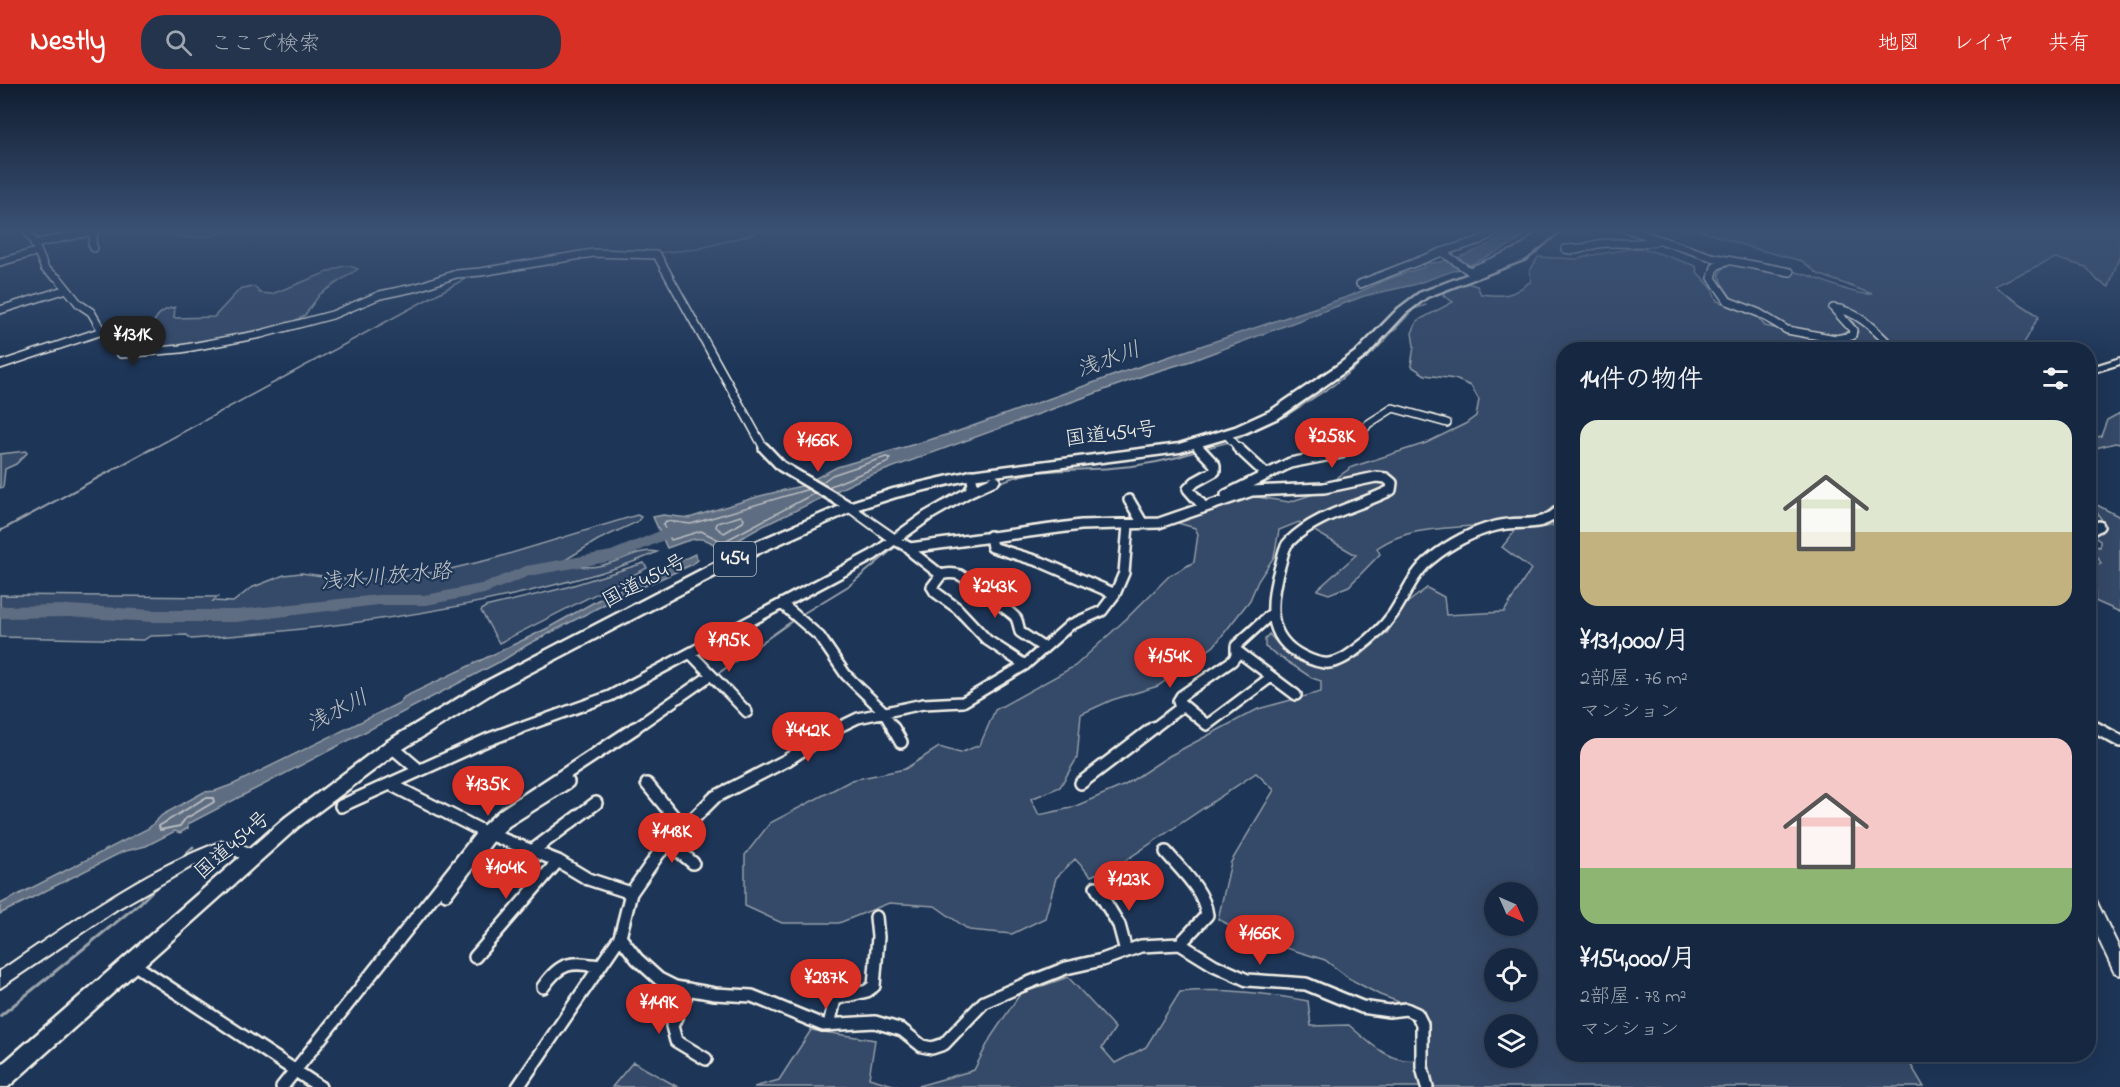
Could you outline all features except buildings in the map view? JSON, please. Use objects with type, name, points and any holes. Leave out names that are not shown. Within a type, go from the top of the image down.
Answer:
[{"type":"highway","name":"国道454号","points":[[0,1080],[251,857],[344,782],[392,747],[493,685],[756,548],[850,507],[903,491],[971,475],[1148,453],[1196,444],[1227,435],[1275,414],[1325,381],[1362,353],[1394,318],[1423,295],[1463,276]]},
{"type":"street","points":[[55,276],[79,304],[91,312],[102,331],[121,354],[160,352],[261,334],[332,315],[380,295],[452,276]]},
{"type":"street","points":[[669,276],[766,451],[781,466],[850,507],[895,540],[910,548],[941,575]]},
{"type":"street","points":[[1360,284],[1381,276]]},
{"type":"street","points":[[1713,276],[1728,301],[1759,313],[1787,330],[1836,339],[1852,336],[1853,330],[1833,308],[1843,308],[1866,323],[1886,342]]},
{"type":"street","points":[[0,310],[67,289]]},
{"type":"street","points":[[0,365],[102,331]]},
{"type":"street","points":[[2096,368],[2120,361]]},
{"type":"street","points":[[1202,508],[1290,463],[1341,453],[1356,442],[1368,424],[1393,408],[1447,423]]},
{"type":"street","points":[[1227,435],[1246,458],[1267,475]]},
{"type":"street","points":[[1196,444],[1215,465],[1215,471],[1189,486],[1188,489],[1202,508]]},
{"type":"street","points":[[969,492],[973,484],[971,475]]},
{"type":"street","points":[[910,548],[1081,525],[1128,525],[1159,522],[1252,491],[1324,488],[1376,477],[1386,478],[1392,483],[1391,490],[1308,527],[1288,542],[1273,584],[1271,614],[1274,627],[1282,641],[1291,650],[1308,659],[1329,663],[1351,654],[1378,634],[1397,609],[1406,588],[1424,565],[1438,554],[1497,526],[1548,521],[1556,514]]},
{"type":"street","points":[[340,806],[487,740],[610,696],[873,555],[927,516],[994,480]]},
{"type":"street","points":[[1129,500],[1143,524]]},
{"type":"street","points":[[518,1087],[620,937],[631,893],[646,870],[682,828],[715,797],[787,760],[833,730],[858,718],[883,711],[963,702],[1025,665],[1070,625],[1102,611],[1115,594],[1125,566],[1128,525]]},
{"type":"street","points":[[990,536],[992,547],[1041,562],[1115,594]]},
{"type":"street","points":[[1025,665],[987,640],[957,608],[935,592],[932,587],[941,575],[948,573],[959,575],[1016,617],[1020,632],[1044,648]]},
{"type":"street","points":[[782,604],[820,637],[846,675],[883,711],[901,742]]},
{"type":"street","points":[[1081,783],[1180,708],[1178,701],[1181,696],[1232,661],[1236,656],[1236,646],[1271,614]]},
{"type":"street","points":[[1236,650],[1296,695]]},
{"type":"street","points":[[691,654],[747,712]]},
{"type":"street","points":[[282,1087],[504,814],[588,761],[711,675]]},
{"type":"street","points":[[1178,701],[1207,724],[1271,676]]},
{"type":"street","points":[[2096,728],[2120,741]]},
{"type":"street","points":[[392,747],[419,770]]},
{"type":"street","points":[[446,894],[488,834],[506,820],[568,783]]},
{"type":"street","points":[[390,784],[488,834],[558,861],[588,879],[631,893]]},
{"type":"street","points":[[647,784],[682,828]]},
{"type":"street","points":[[532,851],[596,803]]},
{"type":"street","points":[[669,843],[693,863]]},
{"type":"street","points":[[0,980],[112,904],[184,863],[224,847],[234,848],[251,857]]},
{"type":"street","points":[[1166,852],[1202,896],[1208,907],[1207,915],[1180,944]]},
{"type":"street","points":[[476,957],[558,861]]},
{"type":"street","points":[[1096,887],[1118,922],[1124,936],[1126,951]]},
{"type":"street","points":[[2096,916],[2120,967]]},
{"type":"street","points":[[829,1025],[835,999],[867,991],[874,986],[878,937],[876,917]]},
{"type":"street","points":[[620,937],[637,959],[659,979],[675,987],[716,994],[752,996],[794,1015],[829,1025],[875,1022],[902,1030],[922,1046],[932,1048],[944,1044],[984,1002],[1066,968],[1141,946],[1180,944],[1214,965],[1247,980],[1306,984],[1362,1007],[1389,1011],[1406,1009],[1417,1014],[1422,1024],[1422,1067],[1427,1087]]},
{"type":"street","points":[[132,963],[320,1087]]},
{"type":"street","points":[[543,987],[554,970],[563,965],[573,963],[600,966]]},
{"type":"street","points":[[689,989],[672,1026],[676,1041],[706,1059]]},
{"type":"shaded area","points":[[318,276],[348,276],[320,294],[305,315],[295,321],[265,330],[174,347],[131,350],[132,344],[140,344],[157,317],[167,309],[175,307],[174,318],[214,317],[241,288],[255,287],[260,293],[272,294]]},
{"type":"shaded area","points":[[1530,276],[1701,276],[1711,287],[1717,301],[1756,315],[1765,326],[1842,342],[1556,342],[1556,504],[1534,520],[1435,529],[1411,533],[1388,541],[1377,548],[1380,554],[1349,586],[1329,594],[1317,590],[1356,555],[1299,522],[1279,530],[1274,557],[1258,581],[1250,600],[1214,646],[1158,686],[1112,700],[1081,714],[1077,758],[1060,787],[1031,799],[1039,815],[1071,808],[1125,785],[1169,756],[1258,709],[1321,692],[1321,681],[1312,678],[1265,647],[1265,639],[1269,634],[1287,654],[1305,662],[1335,664],[1360,656],[1387,633],[1407,603],[1427,588],[1444,597],[1446,615],[1504,612],[1531,569],[1502,547],[1516,530],[1552,526],[1556,522],[1556,1062],[1909,1062],[1924,1087],[915,1087],[974,1070],[991,1037],[1020,994],[1068,977],[1115,1028],[1102,1048],[1115,1063],[1146,1047],[1180,992],[1212,991],[1260,994],[1308,1001],[1311,1026],[1349,1025],[1373,1045],[1391,1056],[1411,1061],[1421,1059],[1427,1038],[1424,1011],[1380,995],[1350,979],[1325,960],[1254,938],[1218,919],[1231,862],[1274,790],[1256,773],[1123,862],[1091,876],[1075,859],[1056,878],[1045,918],[1012,934],[969,930],[935,906],[889,903],[839,923],[782,923],[745,906],[745,855],[770,823],[852,780],[905,769],[939,747],[960,753],[980,745],[995,710],[1075,666],[1169,576],[1194,562],[1198,534],[1195,528],[1174,522],[1251,496],[1289,502],[1314,494],[1352,467],[1426,443],[1465,424],[1476,416],[1479,400],[1471,386],[1455,379],[1425,375],[1411,366],[1414,346],[1412,333],[1417,321],[1453,302],[1443,295],[1445,292],[1467,283],[1477,286],[1481,294],[1508,294],[1519,290],[1531,281]]},
{"type":"shaded area","points":[[1719,276],[1808,276],[1864,294],[1872,294],[1823,276],[2016,276],[1993,286],[2039,316],[2024,342],[1842,342],[1852,340],[1858,332],[1853,322],[1844,318],[1848,331],[1837,335],[1786,327],[1760,309],[1733,300]]},
{"type":"shaded area","points":[[2094,276],[2113,276],[2109,287],[2098,281]]},
{"type":"shaded area","points":[[2120,413],[2120,444],[2096,448],[2096,437],[2101,436],[2107,420]]},
{"type":"shaded area","points":[[26,451],[27,453],[16,464],[5,469],[3,487],[0,488],[0,454]]},
{"type":"shaded area","points":[[2096,506],[2120,517],[2120,612],[2096,601],[2096,565],[2101,564],[2096,556],[2096,546],[2100,547],[2100,541],[2096,538],[2096,520],[2104,523],[2096,511]]},
{"type":"shaded area","points":[[637,515],[641,517],[637,522],[598,540],[565,560],[590,567],[647,551],[657,552],[625,565],[576,580],[443,609],[275,632],[191,639],[187,635],[150,636],[144,640],[0,637],[0,595],[218,597],[213,601],[233,602],[251,588],[284,575],[301,573],[352,580],[385,579],[442,571],[492,559]]},
{"type":"shaded area","points":[[644,563],[647,568],[499,643],[481,611],[485,607],[564,588]]},
{"type":"shaded area","points":[[811,1030],[875,1040],[869,1078],[900,1087],[754,1087],[779,1080]]},
{"type":"shaded area","points":[[633,1062],[678,1087],[612,1087]]},
{"type":"water","points":[[1398,276],[1439,276],[1413,285],[1364,296],[1191,361],[1148,374],[861,479],[761,527],[724,548],[719,549],[707,540],[694,539],[667,548],[653,517],[663,515],[689,518],[801,486],[837,467],[956,432],[1126,371],[1350,296]]},
{"type":"water","points":[[695,554],[698,560],[691,565],[607,603],[505,659],[188,824],[188,828],[180,833],[175,831],[146,846],[122,852],[0,914],[0,904],[149,828],[162,815],[204,792],[215,791],[234,784],[399,703],[404,697],[546,629],[598,600]]},
{"type":"waterway","points":[[150,450],[471,276]]},
{"type":"waterway","points":[[1235,440],[1284,417],[1335,384],[1373,353],[1414,309],[1426,305]]},
{"type":"waterway","points":[[1206,448],[1203,449],[1229,442]]},
{"type":"waterway","points":[[0,531],[153,448]]},
{"type":"waterway","points":[[998,483],[1025,474],[1144,464],[1197,451]]},
{"type":"waterway","points":[[903,540],[924,523]]},
{"type":"waterway","name":"浅水川放水路","points":[[0,612],[68,611],[153,616],[236,616],[378,600],[426,600],[484,589],[526,571],[614,556],[679,528]]},
{"type":"waterway","points":[[799,616],[850,585],[899,544]]},
{"type":"waterway","points":[[716,675],[795,619]]},
{"type":"waterway","points":[[178,861],[193,847]]},
{"type":"waterway","points":[[0,1016],[140,903],[159,884]]},
{"type":"water label","name":"浅水川","points":[[1109,361]]},
{"type":"water label","name":"浅水川","points":[[338,712]]}]
